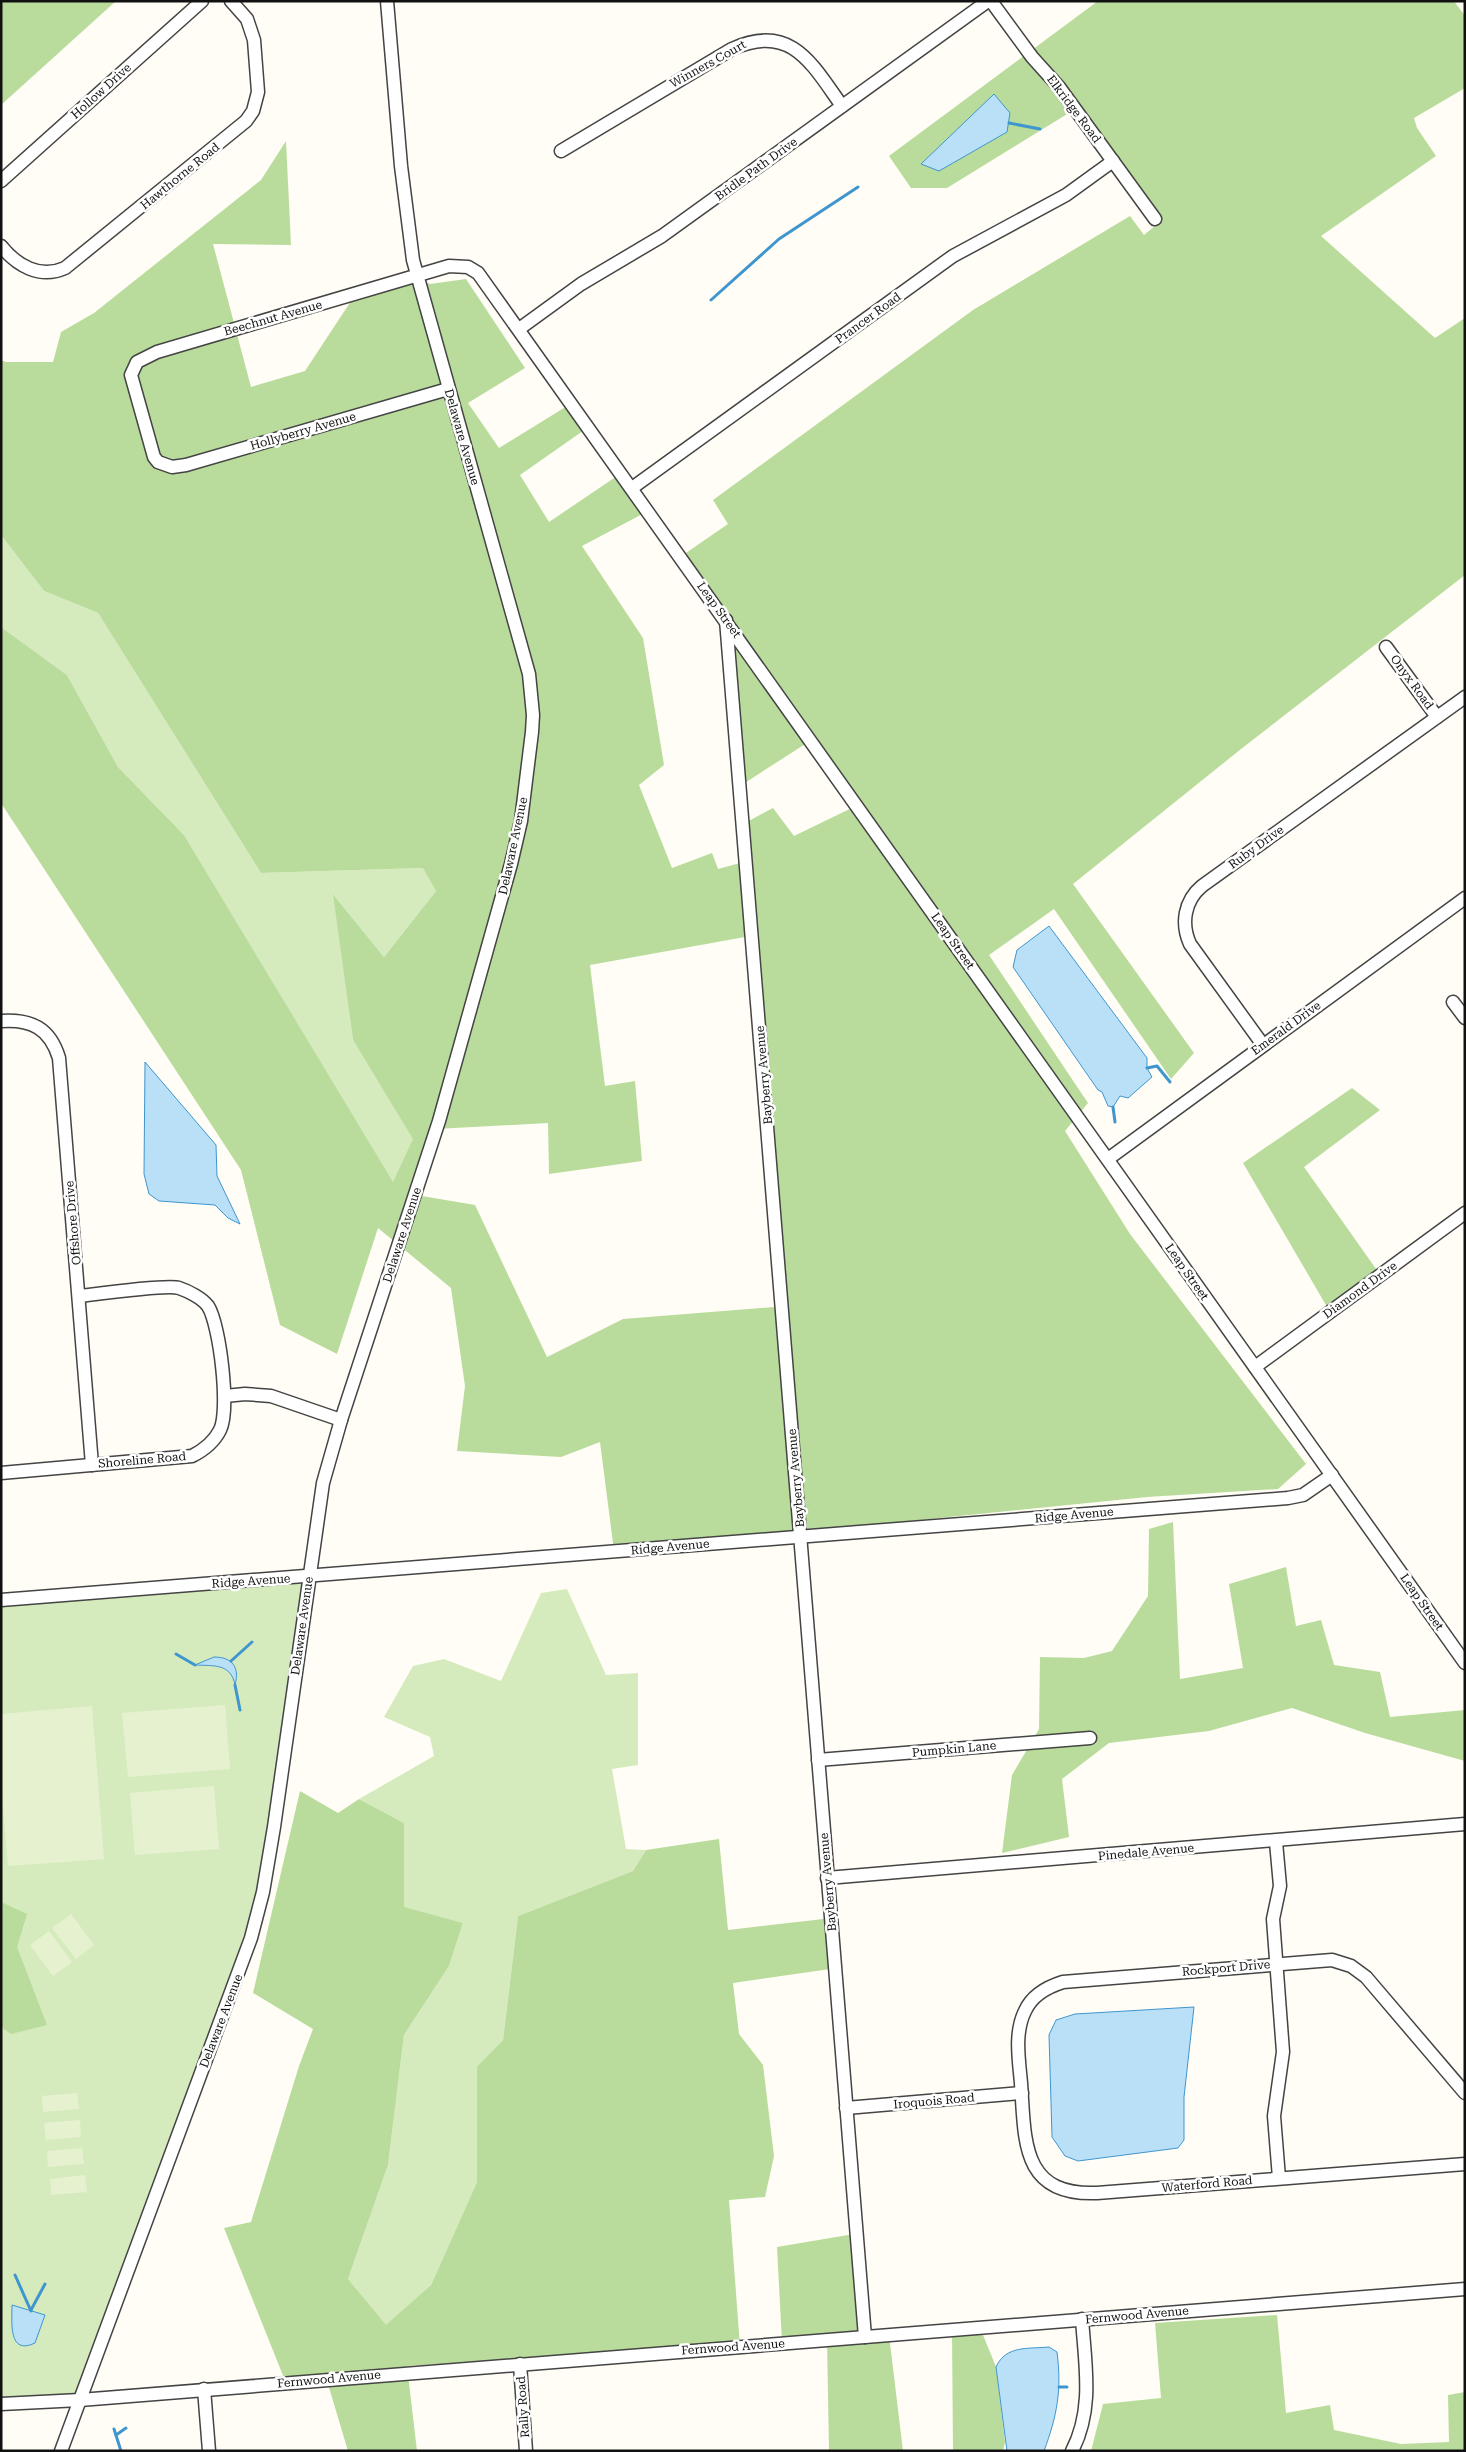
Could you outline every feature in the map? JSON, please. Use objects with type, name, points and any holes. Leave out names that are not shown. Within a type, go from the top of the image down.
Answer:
[{"type":"street","name":"Hollow Drive","points":[[1,181],[202,1]]},
{"type":"street","name":"Hawthorne Road","points":[[3,247],[16,261],[27,268],[51,272],[65,268],[246,122],[253,111],[258,92],[254,40],[247,19],[231,1]]},
{"type":"street","name":"Delaware Avenue","points":[[61,2451],[243,1963],[256,1919],[274,1827],[323,1483],[341,1420],[424,1168],[485,963],[521,821],[532,732],[533,708],[529,674],[417,277],[408,230],[387,1]]},
{"type":"street","name":"Bridle Path Drive","points":[[519,330],[581,284],[662,236],[990,1]]},
{"type":"street","name":"Elkridge Road","points":[[990,1],[1155,219]]},
{"type":"street","name":"Winners Court","points":[[561,151],[732,49],[753,40],[764,39],[781,42],[799,51],[810,61],[842,106]]},
{"type":"street","name":"Prancer Road","points":[[632,488],[953,256],[1066,195],[1112,161]]},
{"type":"street","name":"Leap Street","points":[[417,277],[455,265],[471,268],[485,280],[1465,1663]]},
{"type":"street","name":"Beechnut Avenue","points":[[158,462],[150,446],[131,375],[133,366],[142,358],[417,277]]},
{"type":"street","name":"Hollyberry Avenue","points":[[158,462],[172,467],[186,465],[448,389]]},
{"type":"street","name":"Bayberry Avenue","points":[[726,620],[864,2337]]},
{"type":"street","name":"Onyx Road","points":[[1386,647],[1438,717]]},
{"type":"street","name":"Ruby Drive","points":[[1263,1045],[1190,944],[1184,929],[1184,919],[1190,899],[1202,886],[1465,697]]},
{"type":"street","name":"Emerald Drive","points":[[1108,1159],[1465,898]]},
{"type":"street","points":[[1453,1002],[1465,1018]]},
{"type":"street","name":"Offshore Drive","points":[[1,1020],[21,1020],[44,1031],[56,1048],[59,1058],[80,1296],[92,1465]]},
{"type":"street","name":"Diamond Drive","points":[[1255,1367],[1465,1213]]},
{"type":"street","name":"Shoreline Road","points":[[1,1473],[192,1456],[202,1451],[221,1429],[225,1396],[214,1317],[206,1304],[177,1287],[80,1296]]},
{"type":"street","points":[[225,1396],[245,1394],[271,1396],[341,1420]]},
{"type":"street","name":"Ridge Avenue","points":[[1,1600],[1288,1498],[1303,1495],[1332,1475]]},
{"type":"street","name":"Pumpkin Lane","points":[[818,1760],[1090,1738]]},
{"type":"street","name":"Pinedale Avenue","points":[[827,1878],[1276,1842],[1465,1824]]},
{"type":"street","points":[[1276,1842],[1280,1886],[1272,1914],[1283,2052],[1274,2112],[1280,2178]]},
{"type":"street","name":"Rockport Drive","points":[[1022,2093],[1019,2045],[1020,2025],[1029,2003],[1050,1986],[1070,1980],[1328,1960],[1340,1962],[1356,1969],[1371,1982],[1465,2093]]},
{"type":"street","name":"Iroquois Road","points":[[846,2108],[1022,2093]]},
{"type":"street","name":"Waterford Road","points":[[1022,2093],[1025,2133],[1030,2158],[1046,2180],[1066,2192],[1098,2193],[1465,2164]]},
{"type":"street","name":"Fernwood Avenue","points":[[1,2404],[80,2400],[1465,2289]]},
{"type":"street","points":[[1072,2451],[1081,2429],[1086,2399],[1082,2319]]},
{"type":"street","name":"Rally Road","points":[[520,2364],[526,2451]]},
{"type":"street","points":[[204,2389],[209,2451]]},
{"type":"green space","points":[[1,1],[116,1],[1,105]]},
{"type":"green space","points":[[1098,1],[1454,1],[1465,16],[1465,88],[1414,118],[1417,128],[1436,156],[1321,236],[1435,338],[1465,318],[1465,575],[1241,749],[1073,884],[1194,1053],[1171,1079],[1054,909],[989,955],[1088,1103],[1065,1131],[1130,1234],[1306,1464],[1278,1489],[1147,1497],[614,1551],[600,1442],[561,1457],[457,1451],[465,1386],[451,1288],[378,1228],[337,1354],[280,1325],[241,1170],[1,803],[1,627],[67,675],[118,767],[184,835],[393,1182],[413,1139],[353,1040],[333,894],[384,957],[436,891],[423,868],[261,873],[98,613],[44,591],[1,535],[1,360],[6,362],[53,362],[61,332],[94,313],[261,180],[286,141],[291,245],[213,244],[251,387],[305,371],[355,295],[418,278],[430,284],[466,279],[525,368],[468,403],[499,448],[572,403],[590,426],[520,475],[549,522],[623,472],[650,510],[582,546],[643,638],[664,765],[639,785],[672,868],[712,853],[718,869],[751,860],[743,824],[773,808],[794,836],[860,804],[813,739],[740,786],[725,615],[683,555],[728,524],[713,500],[973,310],[1130,216],[1144,235],[1161,221],[1077,108],[947,188],[911,188],[889,156]],"holes":[[[756,935],[786,1306],[623,1319],[547,1357],[475,1205],[416,1195],[436,1129],[548,1123],[549,1174],[642,1161],[635,1081],[605,1086],[590,965]]]},
{"type":"green space","points":[[1,535],[44,591],[98,613],[261,873],[424,868],[436,891],[384,957],[334,895],[353,1040],[414,1139],[393,1183],[184,835],[118,767],[67,675],[1,627]]},
{"type":"green space","points":[[1352,1088],[1380,1110],[1304,1167],[1381,1276],[1330,1312],[1243,1163]]},
{"type":"green space","points":[[1173,1522],[1180,1679],[1243,1668],[1229,1584],[1286,1567],[1296,1626],[1321,1620],[1334,1665],[1380,1672],[1390,1717],[1465,1710],[1465,1761],[1365,1733],[1292,1708],[1209,1731],[1109,1743],[1062,1779],[1069,1837],[1002,1853],[1012,1775],[1039,1729],[1040,1657],[1084,1658],[1112,1651],[1148,1596],[1149,1529]]},
{"type":"green space","points":[[309,1577],[263,1892],[80,2400],[1,2404],[1,1599]]},
{"type":"green space","points":[[567,1589],[606,1675],[638,1673],[638,1765],[612,1769],[626,1849],[646,1850],[633,1871],[518,1916],[503,2040],[478,2067],[477,2182],[431,2285],[386,2326],[348,2279],[388,2165],[404,2035],[449,1966],[463,1923],[404,1908],[404,1823],[359,1799],[434,1756],[430,1737],[384,1717],[413,1666],[444,1659],[501,1681],[541,1593]]},
{"type":"green space","points":[[225,1705],[230,1769],[128,1777],[122,1713]]},
{"type":"green space","points":[[92,1706],[104,1859],[8,1866],[1,1783],[1,1714]]},
{"type":"green space","points":[[214,1786],[219,1849],[135,1855],[130,1793]]},
{"type":"green space","points":[[300,1791],[338,1813],[359,1799],[404,1823],[404,1907],[463,1923],[449,1966],[404,2035],[388,2165],[348,2279],[386,2325],[431,2285],[477,2182],[477,2067],[503,2040],[518,1916],[633,1871],[646,1850],[719,1839],[728,1930],[832,1918],[837,1968],[733,1983],[739,2034],[763,2065],[774,2156],[765,2197],[729,2200],[740,2346],[407,2366],[417,2451],[348,2451],[325,2374],[284,2378],[224,2228],[251,2222],[299,2066],[313,2029],[253,1993]]},
{"type":"green space","points":[[1,1902],[27,1914],[17,1947],[47,2025],[11,2034],[1,2027]]},
{"type":"green space","points":[[71,1914],[94,1945],[76,1959],[52,1928]]},
{"type":"green space","points":[[49,1931],[72,1962],[53,1976],[30,1945]]},
{"type":"green space","points":[[77,2093],[79,2109],[43,2112],[42,2096]]},
{"type":"green space","points":[[80,2120],[81,2137],[46,2140],[44,2123]]},
{"type":"green space","points":[[82,2148],[84,2164],[48,2167],[47,2151]]},
{"type":"green space","points":[[85,2175],[87,2192],[51,2195],[50,2179]]},
{"type":"green space","points":[[854,2234],[865,2337],[889,2335],[903,2451],[829,2451],[827,2340],[782,2343],[777,2247]]},
{"type":"green space","points":[[1277,2315],[1286,2413],[1330,2405],[1334,2430],[1401,2444],[1449,2442],[1448,2395],[1465,2392],[1465,2451],[1091,2451],[1103,2404],[1161,2398],[1155,2323]]},
{"type":"green space","points":[[981,2330],[996,2367],[1005,2442],[1003,2451],[953,2451],[952,2332]]},
{"type":"water","points":[[994,94],[1010,113],[1007,132],[939,171],[921,164]]},
{"type":"water","points":[[1049,926],[1147,1058],[1147,1068],[1152,1077],[1128,1098],[1120,1096],[1113,1107],[1108,1106],[1102,1092],[1098,1090],[1013,967],[1017,950]]},
{"type":"water","points":[[145,1062],[216,1145],[217,1176],[240,1224],[228,1218],[215,1205],[159,1201],[149,1194],[144,1174]]},
{"type":"water","points":[[214,1657],[226,1659],[233,1664],[236,1673],[235,1685],[230,1673],[225,1669],[215,1666],[195,1665]]},
{"type":"water","points":[[1194,2007],[1184,2097],[1184,2140],[1178,2148],[1078,2161],[1065,2156],[1052,2137],[1049,2035],[1056,2020],[1075,2014]]},
{"type":"water","points":[[12,2305],[45,2315],[35,2343],[26,2346],[20,2345],[16,2341],[12,2328]]},
{"type":"water","points":[[1049,2347],[1057,2352],[1059,2391],[1052,2426],[1044,2451],[1007,2451],[996,2367],[1000,2360],[1012,2352],[1026,2348]]},
{"type":"waterway","points":[[1009,123],[1040,129]]},
{"type":"waterway","points":[[711,300],[779,239],[858,187]]},
{"type":"waterway","points":[[1147,1068],[1157,1066],[1170,1082]]},
{"type":"waterway","points":[[1113,1107],[1115,1122]]},
{"type":"waterway","points":[[231,1661],[252,1642]]},
{"type":"waterway","points":[[176,1654],[195,1665]]},
{"type":"waterway","points":[[235,1685],[240,1710]]},
{"type":"waterway","points":[[15,2275],[31,2311]]},
{"type":"waterway","points":[[31,2310],[45,2284]]},
{"type":"waterway","points":[[1059,2387],[1067,2387]]},
{"type":"waterway","points":[[116,2435],[126,2428]]},
{"type":"waterway","points":[[114,2429],[121,2451]]}]
